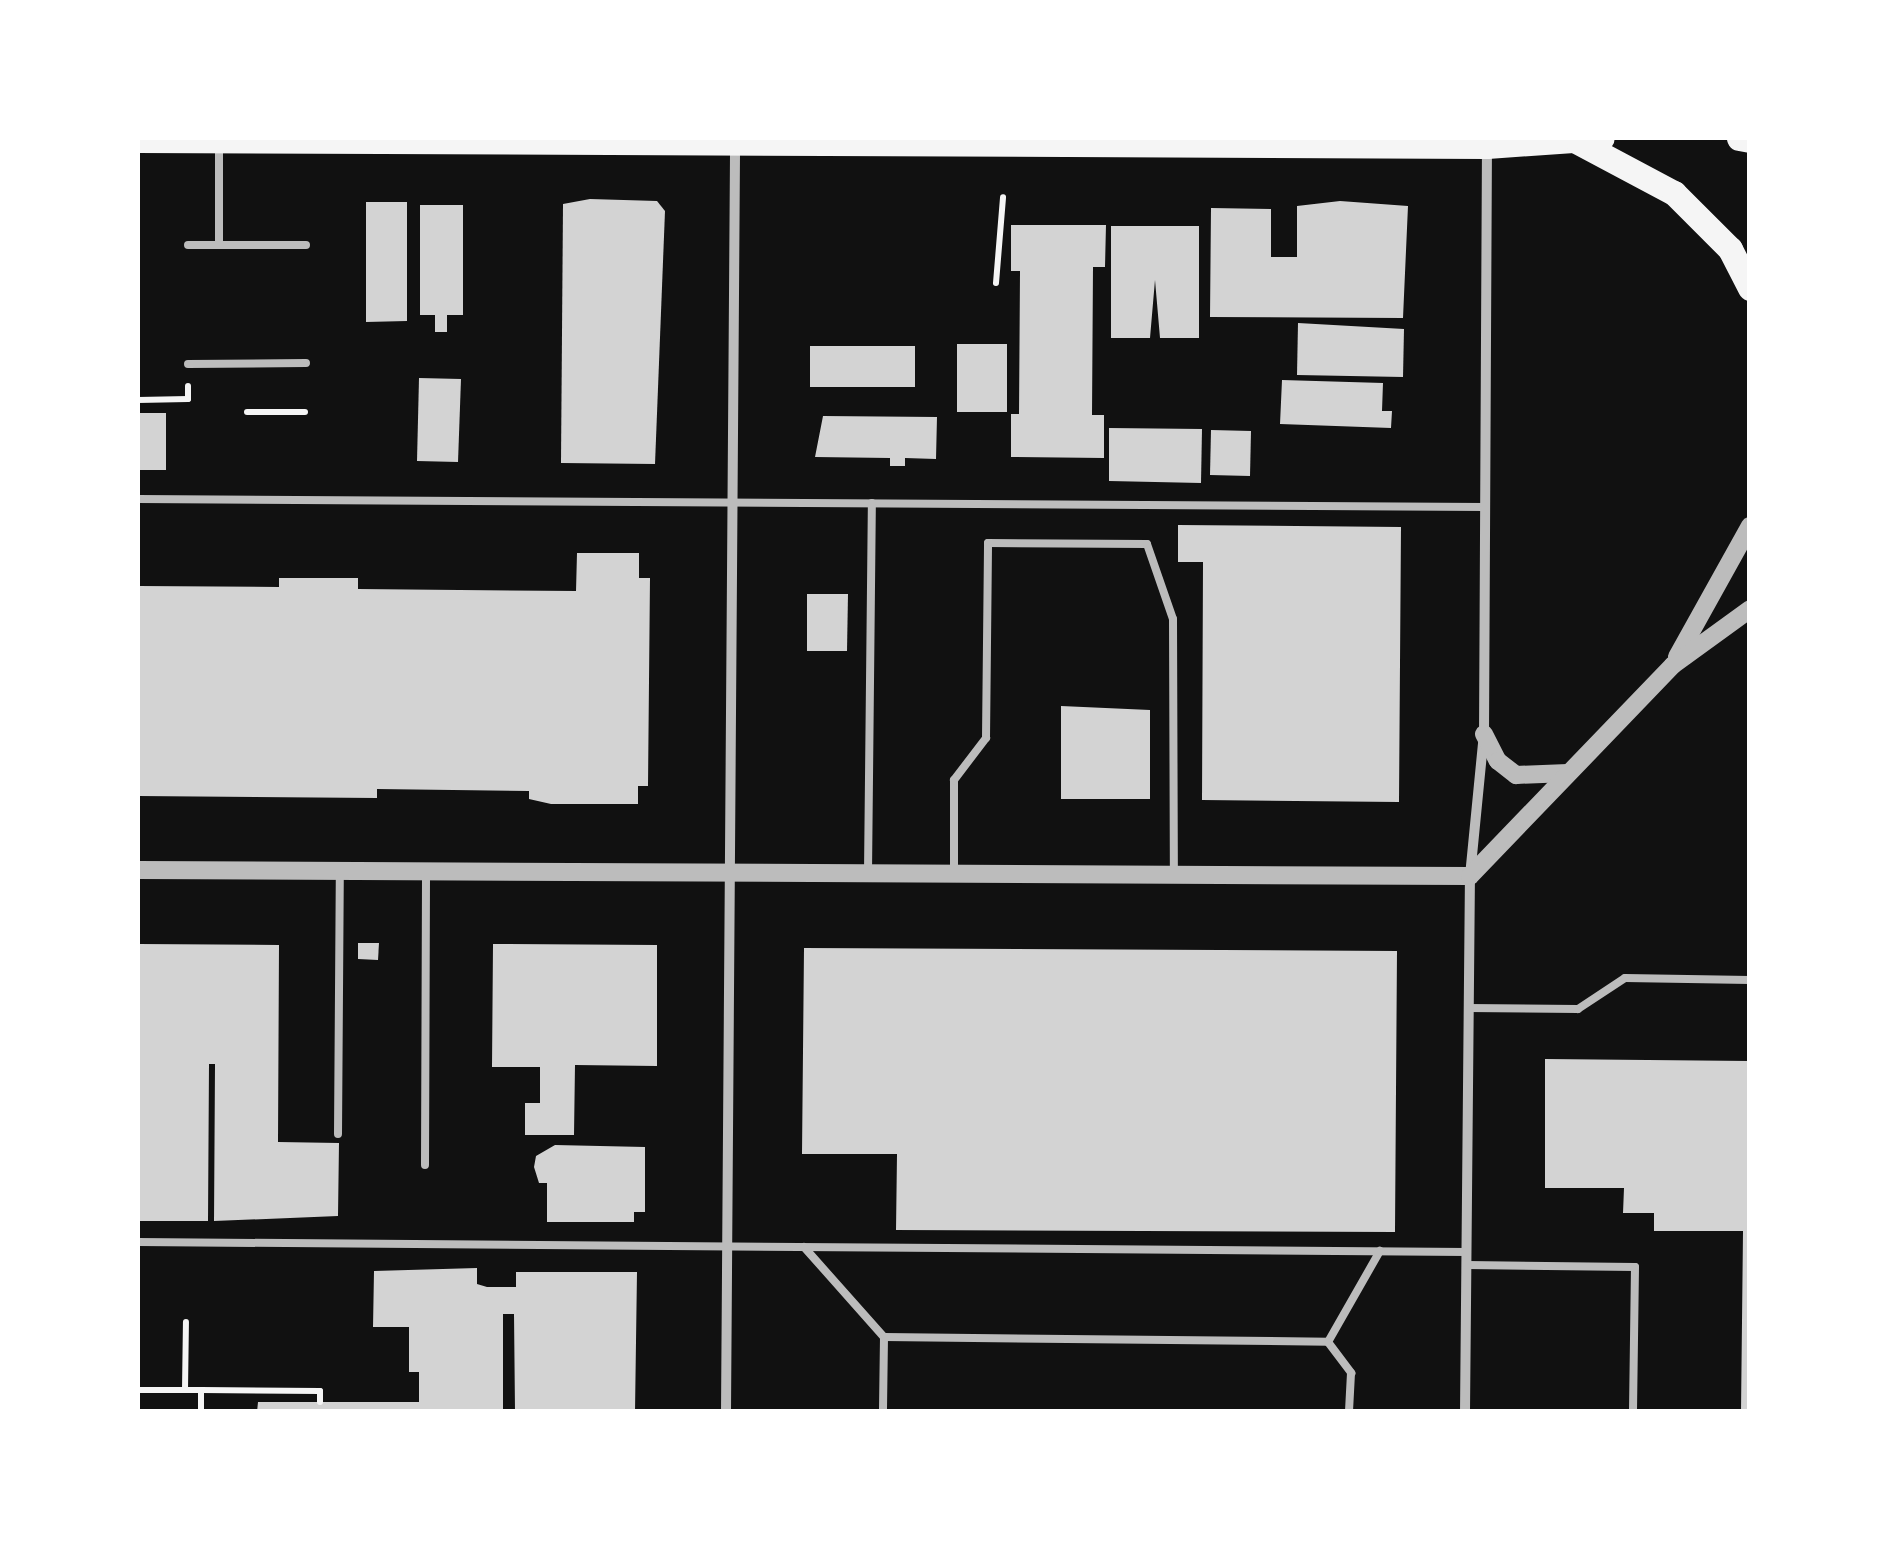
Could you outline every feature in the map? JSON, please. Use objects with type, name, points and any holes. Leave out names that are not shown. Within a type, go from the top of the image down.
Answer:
[{"type":"main road","points":[[1739,138],[1750,140]]},
{"type":"main road","points":[[138,140],[1590,140],[1674,193],[1730,249],[1750,288]]},
{"type":"street","points":[[726,1412],[735,140]]},
{"type":"street","points":[[1465,1412],[1470,876],[1484,734],[1487,142]]},
{"type":"street","points":[[1673,665],[1750,526]]},
{"type":"street","points":[[138,870],[1470,876],[1673,665],[1750,608]]},
{"type":"street","points":[[1484,734],[1498,761],[1516,775],[1568,773]]},
{"type":"lane","points":[[220,140],[220,246]]},
{"type":"lane","points":[[188,245],[306,246]]},
{"type":"lane","points":[[188,364],[306,363]]},
{"type":"lane","points":[[138,499],[1486,506]]},
{"type":"lane","points":[[868,874],[872,504]]},
{"type":"lane","points":[[954,874],[954,780],[986,738],[988,543],[1147,544],[1173,619],[1174,875]]},
{"type":"lane","points":[[338,1134],[340,872]]},
{"type":"lane","points":[[425,1165],[426,872]]},
{"type":"lane","points":[[1468,1008],[1578,1009],[1624,978],[1750,980]]},
{"type":"lane","points":[[138,1242],[1467,1252]]},
{"type":"lane","points":[[804,1247],[884,1336],[884,1412]]},
{"type":"lane","points":[[1328,1342],[1380,1251]]},
{"type":"lane","points":[[1467,1265],[1634,1267],[1633,1412]]},
{"type":"lane","points":[[884,1336],[1328,1342]]},
{"type":"lane","points":[[1328,1342],[1351,1372],[1349,1412]]},
{"type":"path","points":[[996,283],[1003,197]]},
{"type":"path","points":[[138,400],[188,399],[188,364]]},
{"type":"path","points":[[248,412],[305,412]]},
{"type":"path","points":[[185,1390],[186,1322]]},
{"type":"path","points":[[138,1390],[320,1391],[320,1402]]},
{"type":"path","points":[[201,1390],[201,1412]]},
{"type":"building","points":[[590,199],[657,201],[665,211],[655,464],[561,463],[563,204]]},
{"type":"building","points":[[1340,201],[1408,206],[1403,318],[1210,317],[1211,208],[1271,209],[1271,257],[1297,257],[1297,206]]},
{"type":"building","points":[[366,202],[407,202],[407,321],[366,322]]},
{"type":"building","points":[[420,205],[463,205],[463,315],[447,315],[447,332],[435,332],[435,315],[420,315]]},
{"type":"building","points":[[1011,225],[1106,225],[1105,267],[1093,267],[1092,415],[1104,415],[1104,458],[1011,457],[1011,414],[1019,414],[1020,271],[1011,271]]},
{"type":"building","points":[[1111,226],[1199,226],[1199,338],[1160,338],[1155,280],[1150,338],[1111,338]]},
{"type":"building","points":[[1298,323],[1404,329],[1403,377],[1297,375]]},
{"type":"building","points":[[957,344],[1007,344],[1007,412],[957,412]]},
{"type":"building","points":[[810,346],[915,346],[915,387],[810,387]]},
{"type":"building","points":[[419,378],[461,379],[458,462],[417,461]]},
{"type":"building","points":[[1282,380],[1383,383],[1382,411],[1392,411],[1391,428],[1280,424]]},
{"type":"building","points":[[138,413],[166,413],[166,470],[138,470]]},
{"type":"building","points":[[823,416],[937,417],[936,459],[905,458],[905,466],[890,466],[890,458],[815,457]]},
{"type":"building","points":[[1109,428],[1202,429],[1201,483],[1109,481]]},
{"type":"building","points":[[1211,430],[1251,431],[1250,476],[1210,475]]},
{"type":"building","points":[[1178,525],[1401,527],[1399,802],[1202,800],[1203,562],[1178,562]]},
{"type":"building","points":[[577,553],[639,553],[639,578],[650,578],[648,786],[638,786],[638,804],[551,804],[529,799],[529,791],[377,789],[377,798],[138,796],[138,586],[279,587],[279,578],[358,578],[358,589],[576,591]]},
{"type":"building","points":[[807,594],[848,594],[847,651],[807,651]]},
{"type":"building","points":[[1061,706],[1150,710],[1150,799],[1061,799]]},
{"type":"building","points":[[358,943],[379,943],[378,960],[358,959]]},
{"type":"building","points":[[138,944],[279,945],[278,1142],[339,1143],[338,1216],[214,1221],[215,1064],[209,1064],[208,1221],[138,1221]]},
{"type":"building","points":[[493,944],[657,945],[657,1066],[575,1065],[574,1135],[525,1135],[525,1103],[540,1103],[540,1067],[492,1067]]},
{"type":"building","points":[[804,948],[1397,951],[1395,1232],[896,1230],[897,1154],[802,1154]]},
{"type":"building","points":[[1545,1059],[1750,1061],[1750,1412],[1741,1412],[1743,1231],[1654,1231],[1654,1213],[1623,1213],[1624,1188],[1545,1188]]},
{"type":"building","points":[[555,1145],[645,1147],[645,1212],[634,1212],[634,1222],[547,1222],[547,1183],[539,1183],[534,1167],[536,1156]]},
{"type":"building","points":[[477,1268],[477,1284],[487,1287],[516,1287],[516,1272],[637,1272],[635,1412],[515,1412],[514,1314],[503,1314],[503,1412],[257,1412],[258,1402],[419,1402],[419,1372],[409,1372],[409,1327],[373,1327],[374,1271]]}]
